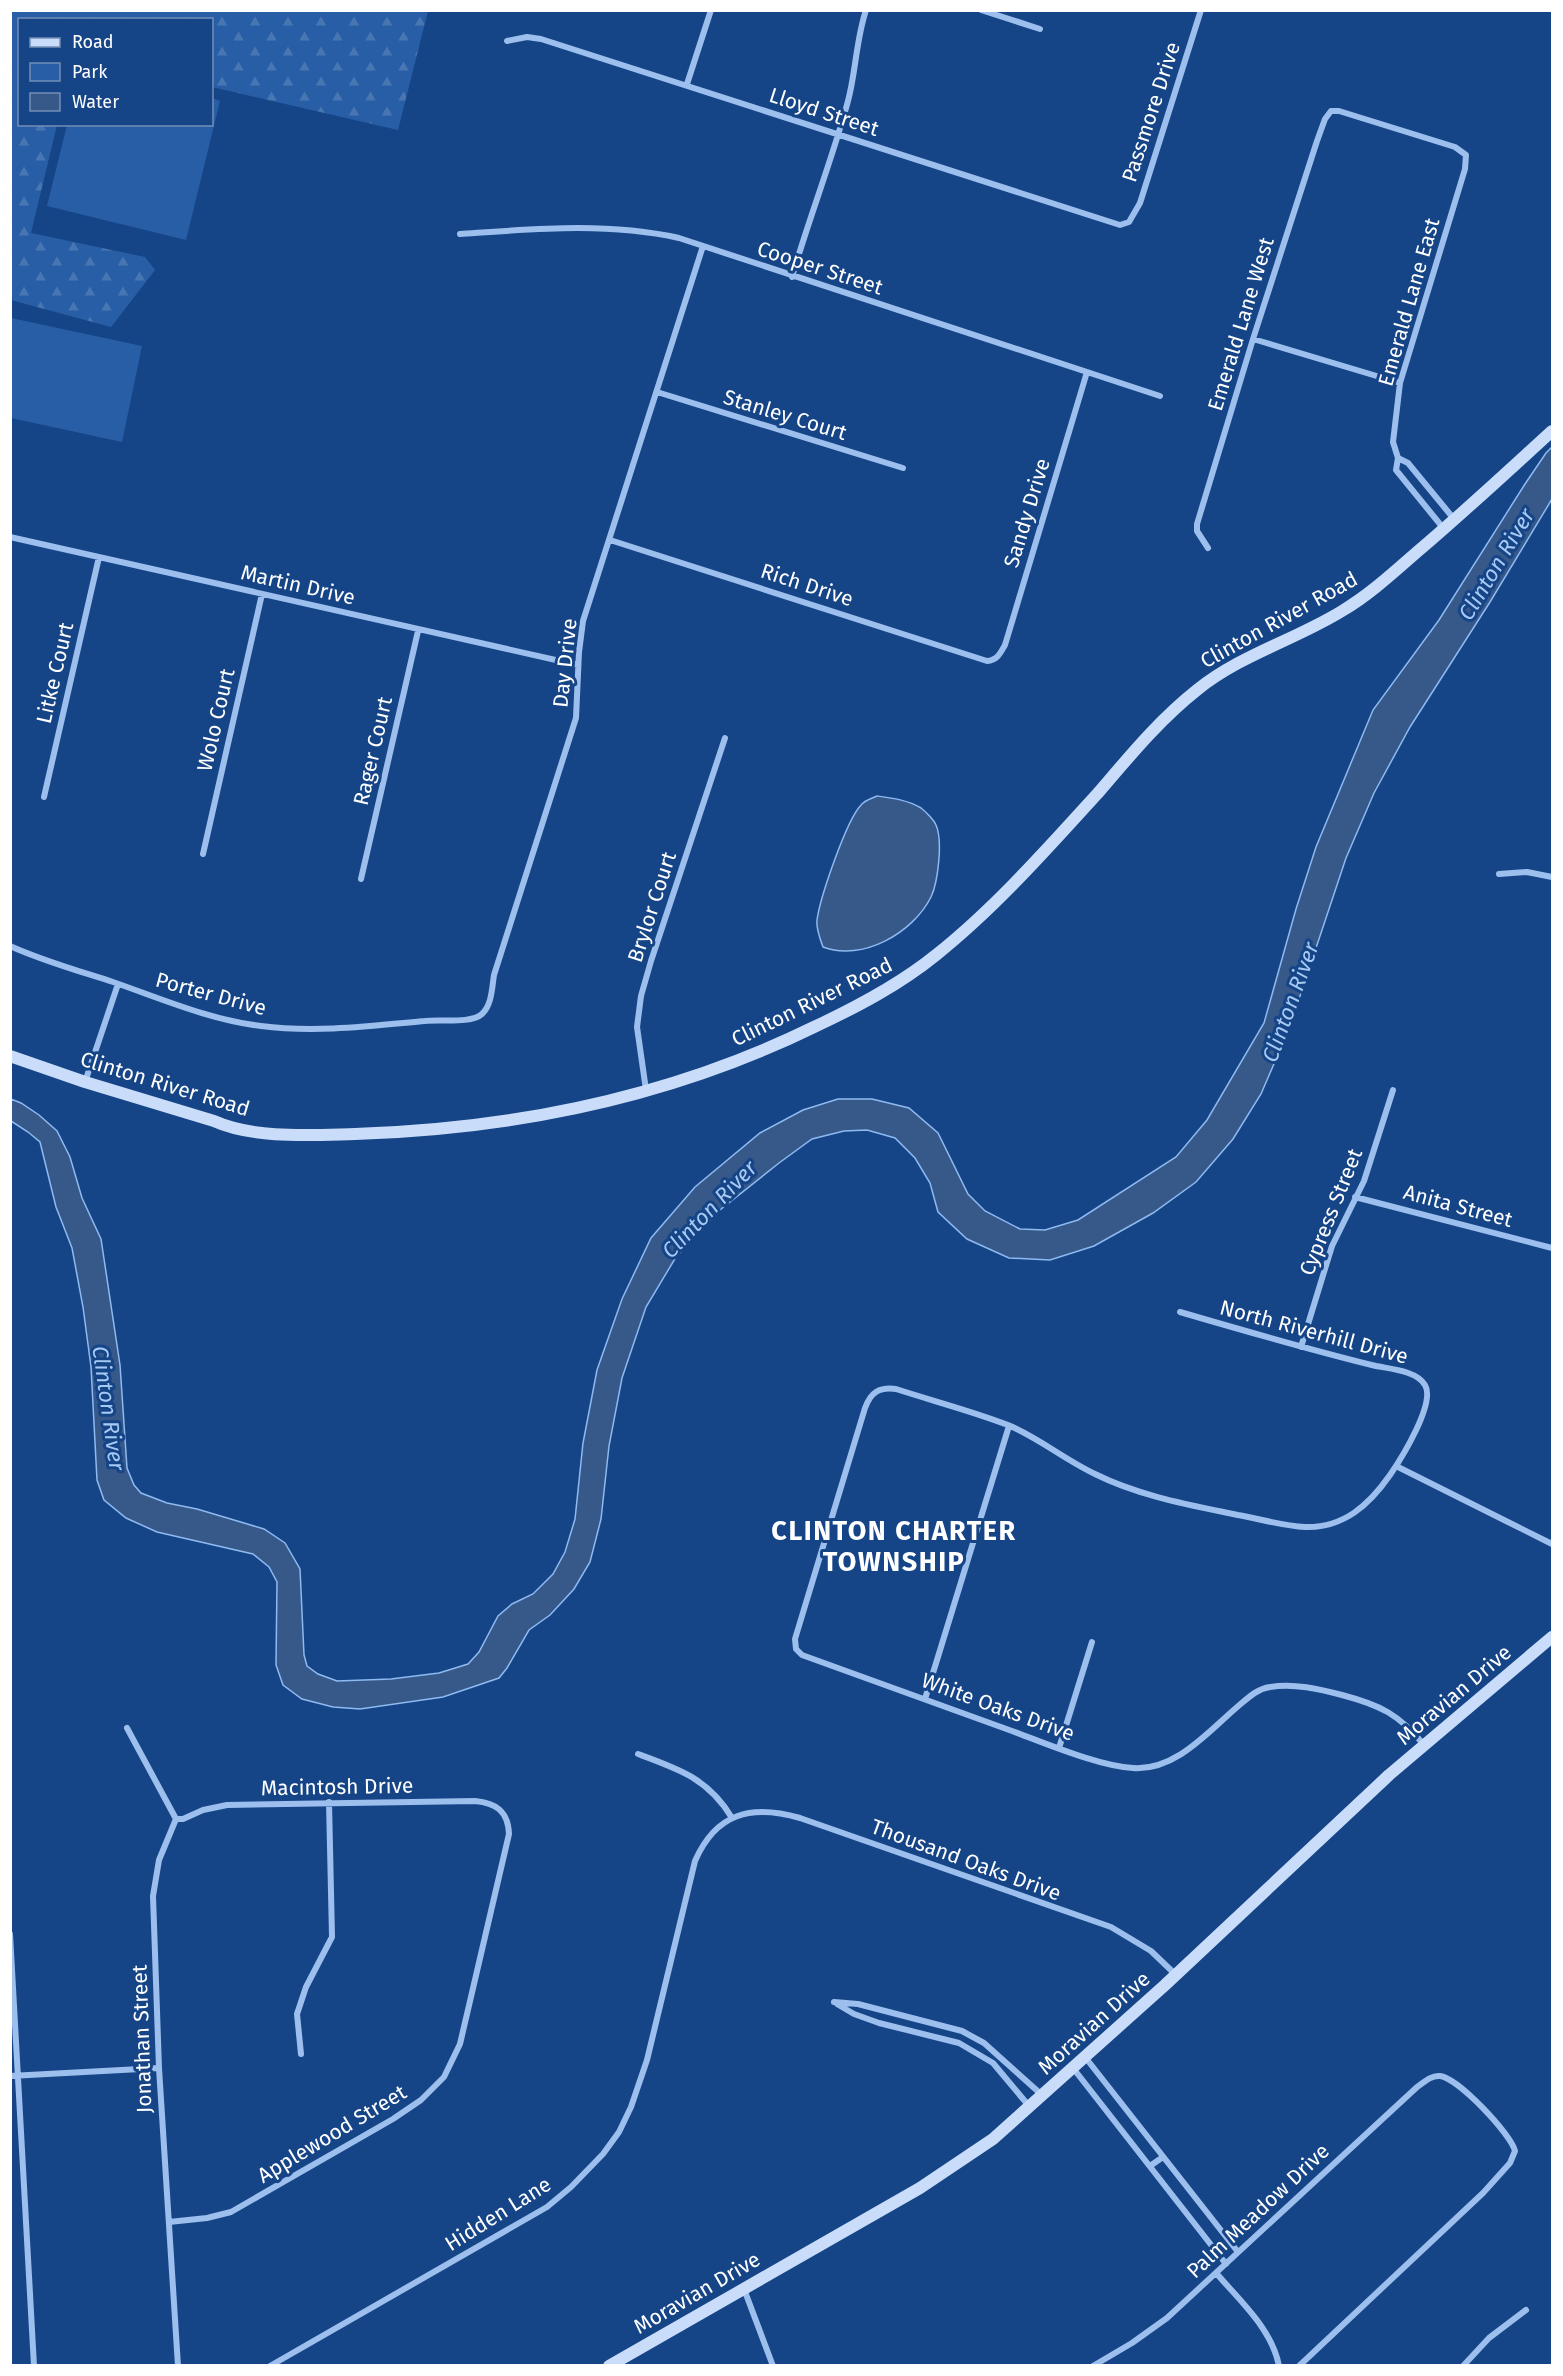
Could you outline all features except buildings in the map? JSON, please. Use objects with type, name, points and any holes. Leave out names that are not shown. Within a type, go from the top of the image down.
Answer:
[{"type":"street","points":[[687,84],[711,10]]},
{"type":"street","points":[[792,277],[814,202],[839,134],[853,82],[858,40],[866,10]]},
{"type":"street","points":[[981,10],[1040,30]]},
{"type":"street","name":"Passmore Drive","points":[[1129,222],[1140,203],[1201,10]]},
{"type":"street","name":"Lloyd Street","points":[[507,41],[527,37],[541,39],[687,84],[1112,224],[1120,225],[1129,222]]},
{"type":"street","name":"Emerald Lane West","points":[[1208,548],[1197,531],[1197,524],[1253,339],[1325,119],[1331,111],[1339,111],[1455,147],[1466,155]]},
{"type":"street","name":"Emerald Lane East","points":[[1444,529],[1396,470],[1398,458],[1393,442],[1400,383],[1465,169],[1466,155]]},
{"type":"street","name":"Cooper Street","points":[[460,234],[551,228],[617,228],[645,231],[703,246],[1160,396]]},
{"type":"street","name":"Day Drive","points":[[482,1014],[490,999],[494,975],[576,718],[578,665],[583,621],[703,246]]},
{"type":"street","points":[[1253,339],[1400,383]]},
{"type":"street","name":"Sandy Drive","points":[[994,660],[1005,645],[1087,372]]},
{"type":"street","name":"Stanley Court","points":[[657,392],[903,468]]},
{"type":"street","name":"Clinton River Road","points":[[10,1056],[85,1082],[214,1121],[231,1129],[330,1135],[443,1128],[547,1114],[684,1081],[745,1059],[837,1016],[911,975],[952,942],[1012,884],[1151,732],[1196,691],[1246,658],[1341,612],[1364,597],[1444,529],[1552,431]]},
{"type":"street","points":[[1398,458],[1408,463],[1454,520]]},
{"type":"street","name":"Martin Drive","points":[[10,537],[418,631],[578,665]]},
{"type":"street","name":"Rich Drive","points":[[610,540],[972,654],[987,661],[994,660]]},
{"type":"street","name":"Litke Court","points":[[44,797],[99,557]]},
{"type":"street","name":"Wolo Court","points":[[203,854],[262,594]]},
{"type":"street","name":"Rager Court","points":[[361,879],[418,631]]},
{"type":"street","name":"Brylor Court","points":[[646,1091],[637,1027],[642,996],[651,961],[724,738]]},
{"type":"street","points":[[1499,874],[1527,872],[1552,877]]},
{"type":"street","name":"Porter Drive","points":[[10,946],[198,1012],[240,1023],[312,1029],[441,1019],[465,1020],[474,1019],[482,1014]]},
{"type":"street","points":[[85,1082],[118,984]]},
{"type":"street","name":"Cypress Street","points":[[1300,1347],[1332,1246],[1374,1155],[1393,1090]]},
{"type":"street","name":"Anita Street","points":[[1355,1197],[1552,1248]]},
{"type":"street","name":"North Riverhill Drive","points":[[876,1390],[896,1389],[1009,1426],[1094,1474],[1117,1484],[1178,1502],[1308,1527],[1347,1518],[1373,1497],[1396,1466],[1428,1402],[1425,1385],[1420,1380],[1406,1373],[1300,1347],[1179,1312]]},
{"type":"street","name":"White Oaks Drive","points":[[876,1390],[865,1408],[795,1639],[795,1646],[802,1655],[1059,1748],[1123,1767],[1154,1766],[1184,1753],[1253,1694],[1270,1687],[1283,1686],[1326,1691],[1378,1706],[1404,1722],[1425,1746]]},
{"type":"street","points":[[925,1699],[1009,1426]]},
{"type":"street","points":[[1396,1466],[1552,1544]]},
{"type":"street","name":"Moravian Drive","points":[[609,2366],[929,2183],[972,2155],[1176,1975],[1389,1775],[1552,1637]]},
{"type":"street","points":[[1059,1748],[1092,1642]]},
{"type":"street","points":[[127,1728],[176,1819]]},
{"type":"street","points":[[638,1754],[666,1764],[710,1788],[732,1818]]},
{"type":"street","name":"Macintosh Drive","points":[[176,1819],[183,1819],[203,1810],[227,1805],[475,1801],[500,1808]]},
{"type":"street","points":[[301,2054],[297,2014],[306,1987],[332,1937],[329,1802]]},
{"type":"street","name":"Applewood Street","points":[[169,2222],[221,2216],[254,2199],[393,2119],[421,2100],[444,2077],[460,2044],[468,2016],[509,1834],[507,1820],[500,1808]]},
{"type":"street","name":"Thousand Oaks Drive","points":[[732,1818],[749,1812],[782,1813],[1111,1927],[1151,1951],[1176,1975]]},
{"type":"street","name":"Hidden Lane","points":[[270,2366],[547,2207],[571,2187],[603,2154],[626,2120],[641,2078],[695,1861],[710,1833],[732,1818]]},
{"type":"street","name":"Jonathan Street","points":[[176,1819],[159,1860],[154,1880],[159,2068],[178,2366]]},
{"type":"street","points":[[10,1934],[14,2076],[34,2366]]},
{"type":"street","points":[[1029,2106],[993,2064],[959,2043],[854,2014],[834,2002],[858,2004],[962,2031],[984,2043],[1042,2095]]},
{"type":"street","points":[[894,2026],[897,2015]]},
{"type":"street","points":[[934,2036],[939,2025]]},
{"type":"street","points":[[1084,2057],[1238,2252]]},
{"type":"street","points":[[1001,2073],[1011,2066]]},
{"type":"street","points":[[14,2076],[159,2068]]},
{"type":"street","points":[[1073,2068],[1226,2264]]},
{"type":"street","name":"Palm Meadow Drive","points":[[1093,2366],[1148,2333],[1217,2274],[1392,2108],[1426,2081],[1434,2076],[1441,2076],[1461,2087],[1510,2137],[1515,2151],[1510,2163],[1483,2193],[1299,2366]]},
{"type":"street","points":[[1150,2166],[1163,2157]]},
{"type":"street","points":[[1217,2274],[1266,2333],[1279,2366]]},
{"type":"street","points":[[744,2289],[773,2366]]},
{"type":"street","points":[[1463,2366],[1489,2338],[1526,2310]]},
{"type":"green space","points":[[11,10],[428,11],[398,130],[213,87],[213,18],[18,18],[18,126],[57,126],[31,233],[145,257],[155,270],[111,327],[11,300]]},
{"type":"green space","points":[[213,98],[220,101],[186,240],[47,206],[67,126],[213,126]]},
{"type":"green space","points":[[11,318],[142,346],[122,442],[11,418]]},
{"type":"water","name":"Clinton River","points":[[1552,447],[1552,499],[1490,602],[1410,727],[1374,793],[1346,858],[1289,1029],[1261,1094],[1233,1139],[1196,1182],[1153,1213],[1094,1246],[1050,1260],[1009,1258],[967,1239],[938,1212],[930,1183],[915,1158],[895,1138],[867,1130],[844,1131],[812,1139],[720,1210],[676,1257],[646,1307],[622,1378],[609,1446],[601,1519],[590,1562],[574,1589],[550,1615],[529,1630],[499,1678],[443,1697],[360,1709],[333,1707],[302,1699],[283,1685],[276,1665],[277,1582],[269,1567],[253,1554],[157,1532],[126,1518],[104,1500],[97,1480],[91,1367],[72,1248],[56,1207],[40,1142],[11,1121],[11,1099],[39,1115],[57,1131],[70,1157],[82,1198],[101,1239],[120,1365],[127,1468],[134,1485],[141,1493],[167,1503],[197,1509],[264,1529],[285,1543],[300,1569],[304,1655],[307,1666],[318,1674],[337,1681],[391,1679],[439,1673],[468,1664],[479,1652],[498,1616],[512,1604],[533,1594],[553,1574],[565,1552],[575,1519],[583,1443],[597,1370],[622,1299],[651,1238],[695,1187],[760,1133],[803,1110],[838,1099],[872,1099],[909,1108],[938,1133],[968,1194],[985,1211],[1020,1229],[1045,1230],[1078,1220],[1176,1157],[1207,1120],[1264,1023],[1316,847],[1373,710],[1439,620],[1525,484]]},
{"type":"water","points":[[877,796],[916,805],[925,811],[935,823],[939,851],[934,890],[923,910],[912,922],[885,941],[854,951],[838,951],[823,947],[817,920],[834,860],[855,814],[863,803]]},
{"type":"district","name":"CLINTON CHARTER TOWNSHIP","points":[[894,1546]]}]
